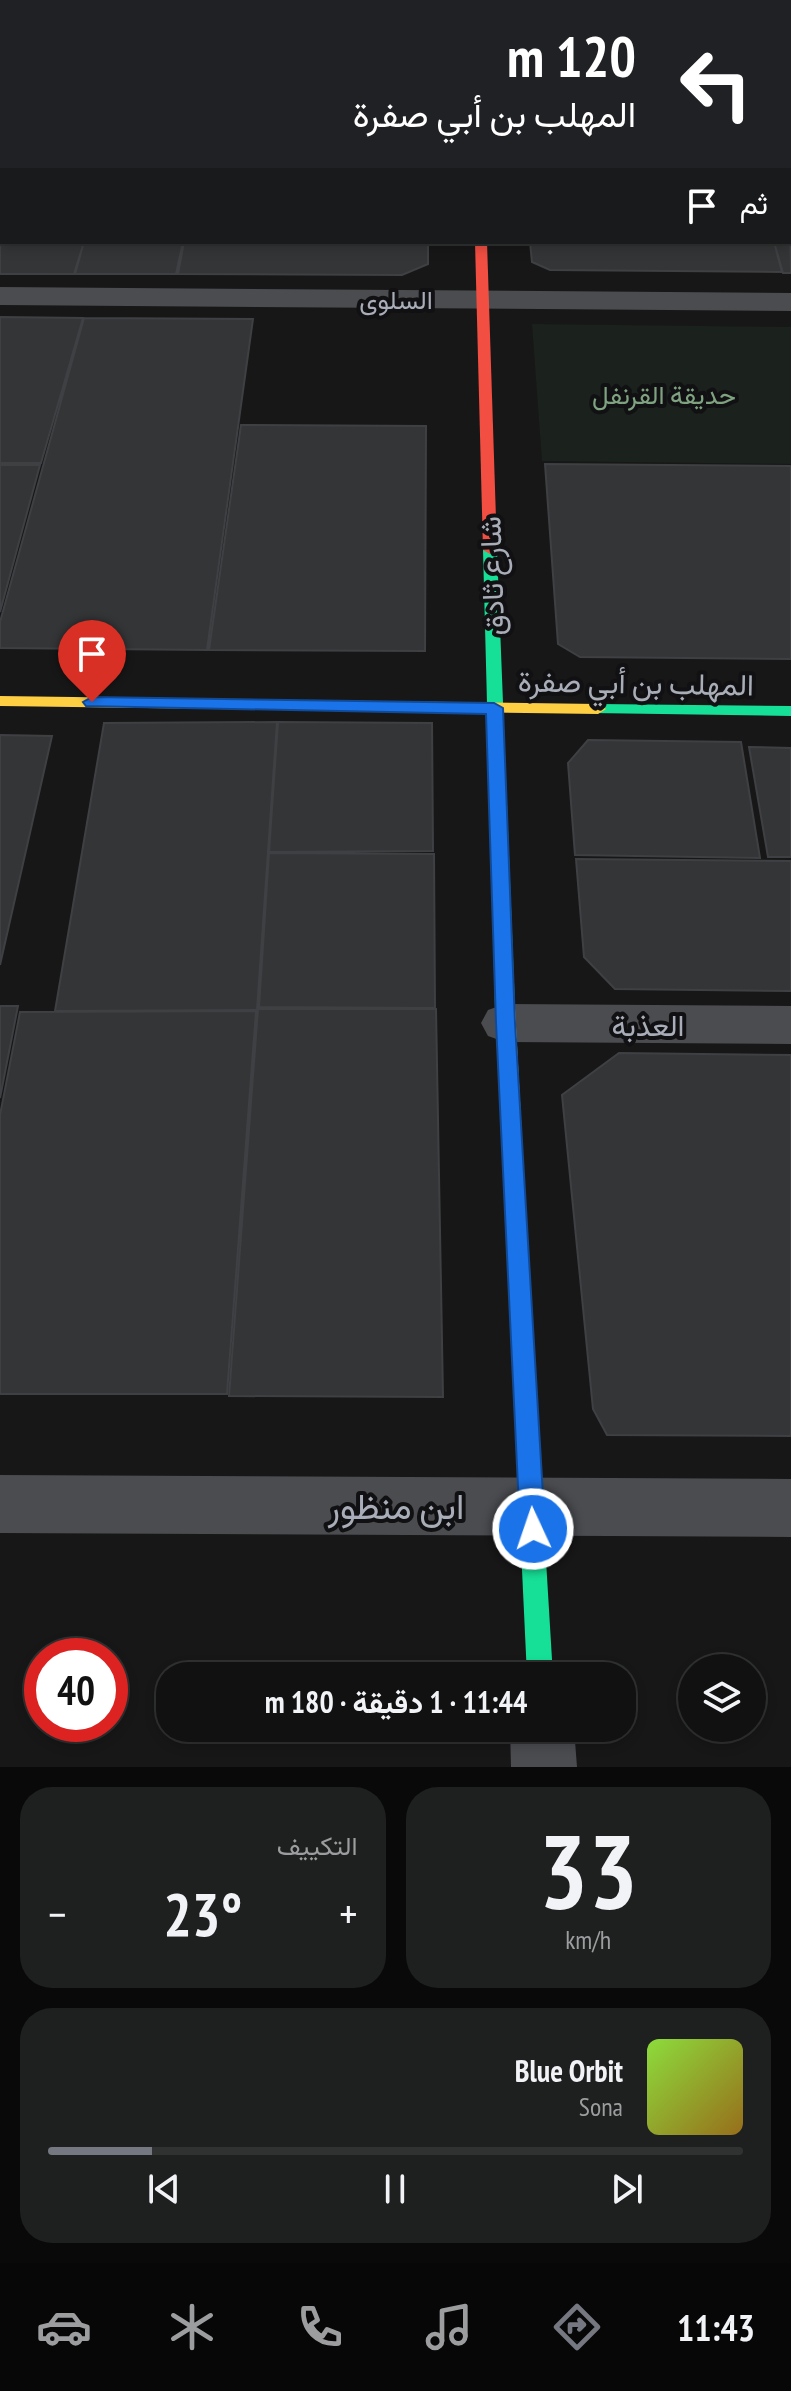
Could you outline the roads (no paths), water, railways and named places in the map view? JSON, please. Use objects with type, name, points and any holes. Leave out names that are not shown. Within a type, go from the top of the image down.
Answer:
[{"type":"street","name":"شارع ثادق","points":[[481,244],[505,1023],[539,1662]]},
{"type":"street","name":"السلوى","points":[[0,296],[791,302]]},
{"type":"street","name":"المهلب بن أبي صفرة","points":[[0,701],[791,711]]},
{"type":"street","name":"العذبة","points":[[505,1023],[791,1025]]},
{"type":"street","name":"ابن منظور","points":[[0,1504],[531,1504],[791,1508]]},
{"type":"street","points":[[543,1742],[544,1767]]},
{"type":"park label","name":"حديقة القرنفل","points":[[664,394]]}]
